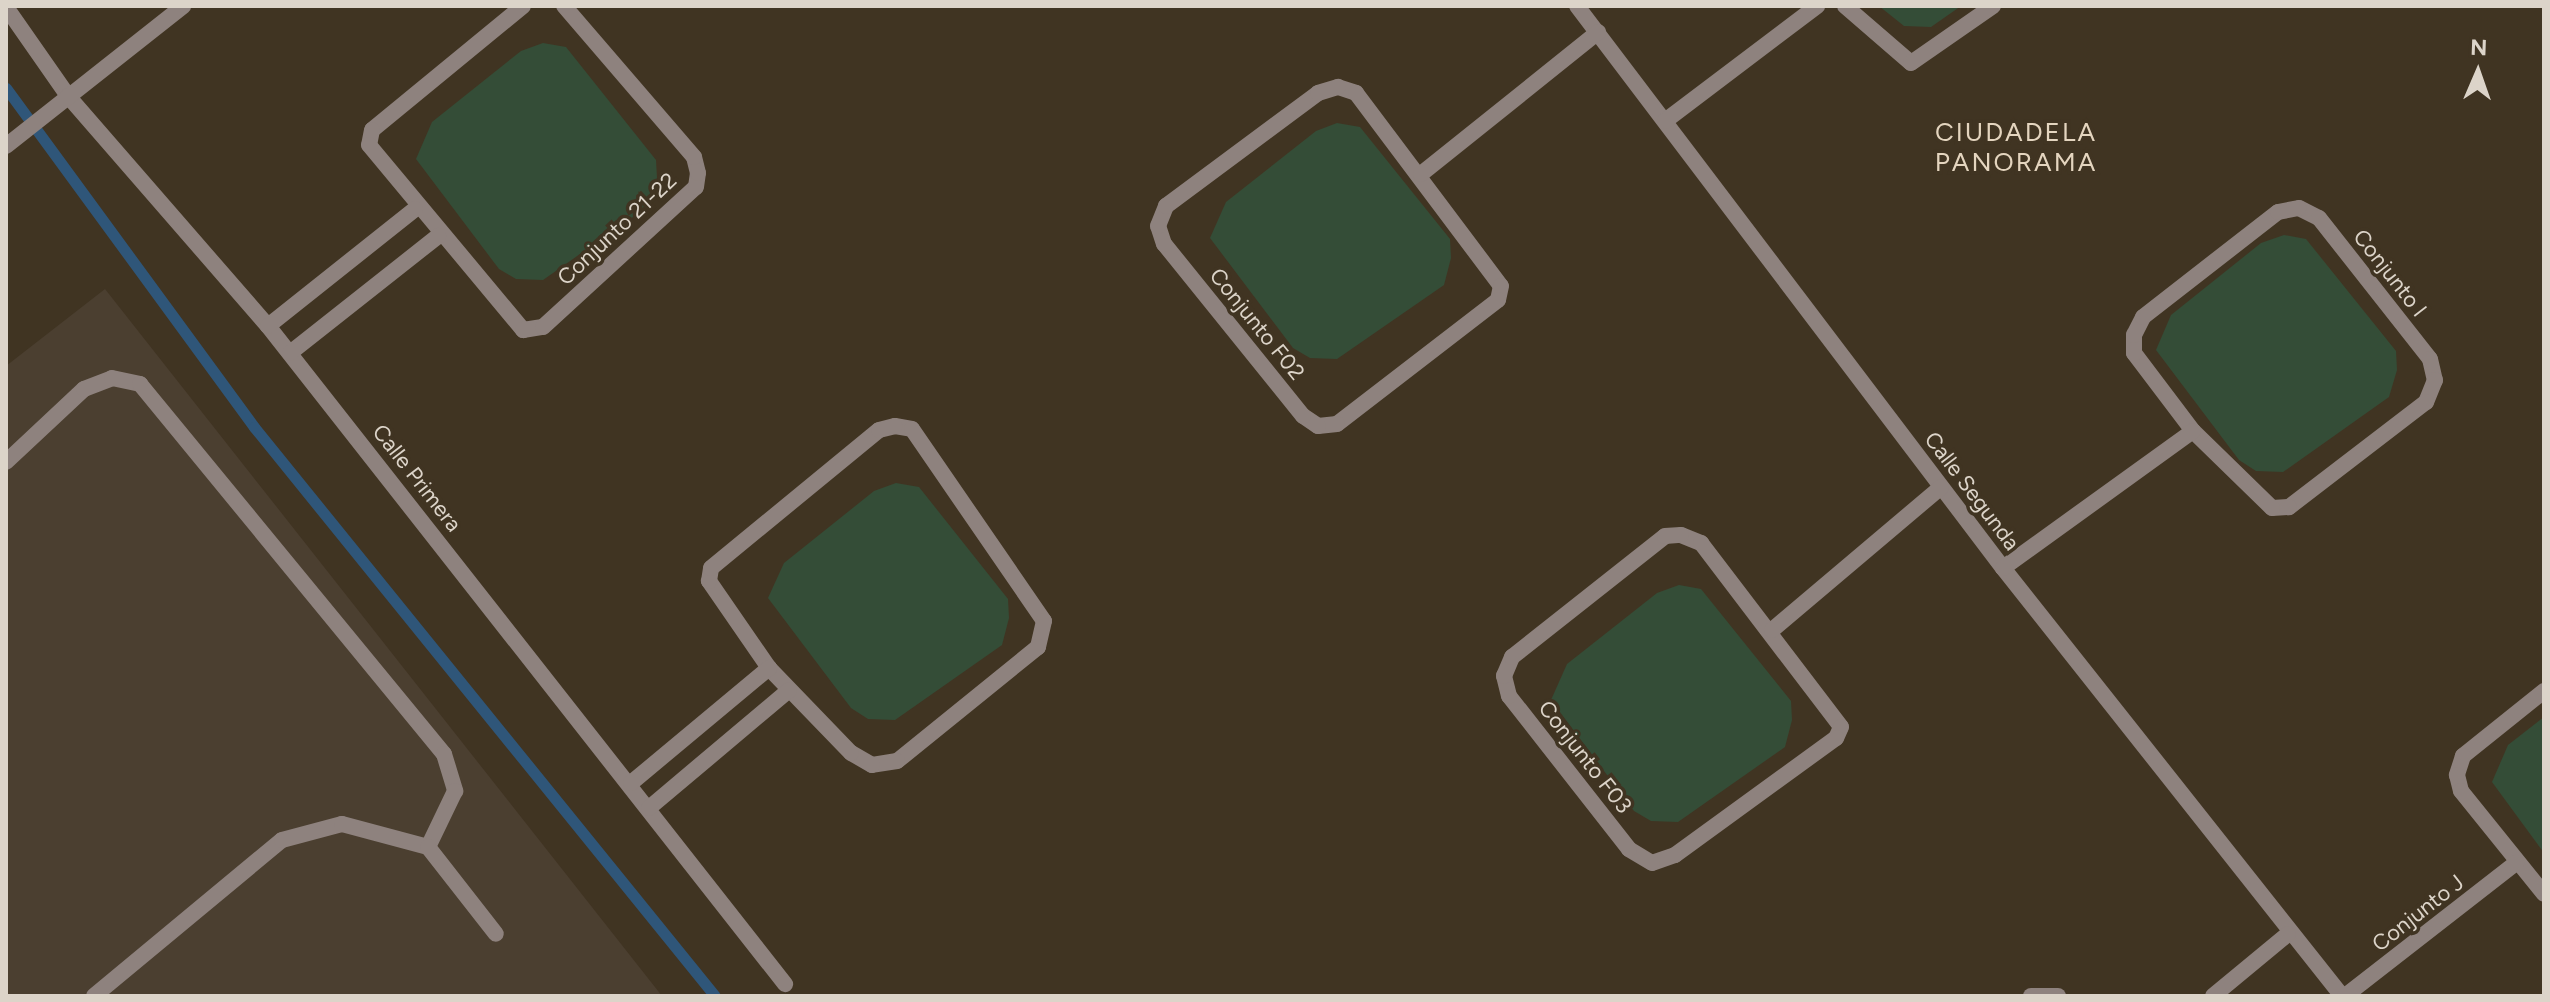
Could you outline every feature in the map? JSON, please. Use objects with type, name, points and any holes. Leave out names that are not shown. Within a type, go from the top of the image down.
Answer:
[{"type":"street","points":[[6,146],[183,6]]},
{"type":"street","name":"Conjunto 21-22","points":[[523,6],[372,130],[376,159],[508,321],[523,330],[543,327],[696,187],[694,157],[564,6]]},
{"type":"street","name":"Calle Segunda","points":[[1577,6],[2003,568],[2288,934],[2344,996]]},
{"type":"street","points":[[1665,121],[1817,6]]},
{"type":"street","points":[[1845,6],[1911,63],[1993,6]]},
{"type":"street","name":"Calle Primera","points":[[6,7],[68,96],[290,353],[631,783],[785,984]]},
{"type":"street","points":[[1421,174],[1598,32]]},
{"type":"street","name":"Conjunto F02","points":[[1338,87],[1356,93],[1421,174],[1496,270],[1498,300],[1337,424],[1318,426],[1303,416],[1164,244],[1158,226],[1166,206],[1318,93],[1338,87]]},
{"type":"street","name":"Conjunto I","points":[[2299,208],[2319,218],[2430,359],[2435,380],[2426,402],[2289,507],[2256,500],[2193,431],[2134,353],[2134,335],[2143,317],[2278,212],[2299,208]]},
{"type":"street","points":[[268,326],[415,209]]},
{"type":"street","points":[[290,353],[438,236]]},
{"type":"street","points":[[6,462],[84,389],[112,378],[140,384],[444,754],[455,791],[428,847]]},
{"type":"street","points":[[912,429],[1039,607],[1038,647],[897,761],[872,765],[851,753],[789,690],[713,593],[711,568],[879,430],[912,429]]},
{"type":"street","points":[[2003,568],[2193,431]]},
{"type":"street","points":[[1772,630],[1941,487]]},
{"type":"street","name":"Conjunto F03","points":[[1665,536],[1701,543],[1772,630],[1839,715],[1836,738],[1675,855],[1652,863],[1629,849],[1506,688],[1512,657],[1665,536]]},
{"type":"street","points":[[631,783],[769,668]]},
{"type":"street","points":[[649,808],[789,690]]},
{"type":"street","points":[[2544,691],[2463,756],[2457,775],[2461,791],[2544,894]]},
{"type":"street","points":[[94,996],[282,840],[342,824],[428,847],[496,934]]},
{"type":"street","name":"Conjunto J","points":[[2344,996],[2516,863]]},
{"type":"street","points":[[2213,996],[2288,934]]},
{"type":"street","points":[[2031,996],[2058,996]]},
{"type":"shaded area","points":[[105,289],[662,996],[6,996],[6,366]]},
{"type":"green space","points":[[1879,6],[1961,6],[1931,27],[1904,26]]},
{"type":"green space","points":[[543,43],[566,47],[656,160],[657,178],[650,205],[543,280],[516,279],[499,269],[416,159],[432,122],[521,51]]},
{"type":"green space","points":[[1337,123],[1360,127],[1450,239],[1451,258],[1444,285],[1337,359],[1310,358],[1293,348],[1210,238],[1226,202],[1316,131]]},
{"type":"green space","points":[[2284,235],[2306,239],[2396,351],[2397,370],[2389,397],[2283,472],[2256,471],[2239,460],[2156,350],[2171,315],[2261,243]]},
{"type":"green space","points":[[896,483],[919,487],[1008,599],[1009,618],[1002,645],[895,720],[868,719],[851,708],[768,598],[784,563],[874,491]]},
{"type":"green space","points":[[1679,585],[1701,589],[1791,701],[1792,720],[1785,747],[1678,822],[1651,821],[1634,811],[1551,700],[1567,664],[1657,593]]},
{"type":"green space","points":[[2544,717],[2544,853],[2492,782],[2508,745]]},
{"type":"waterway","points":[[6,88],[254,427],[715,996]]},
{"type":"district","name":"CIUDADELA PANORAMA","points":[[2016,148]]}]
